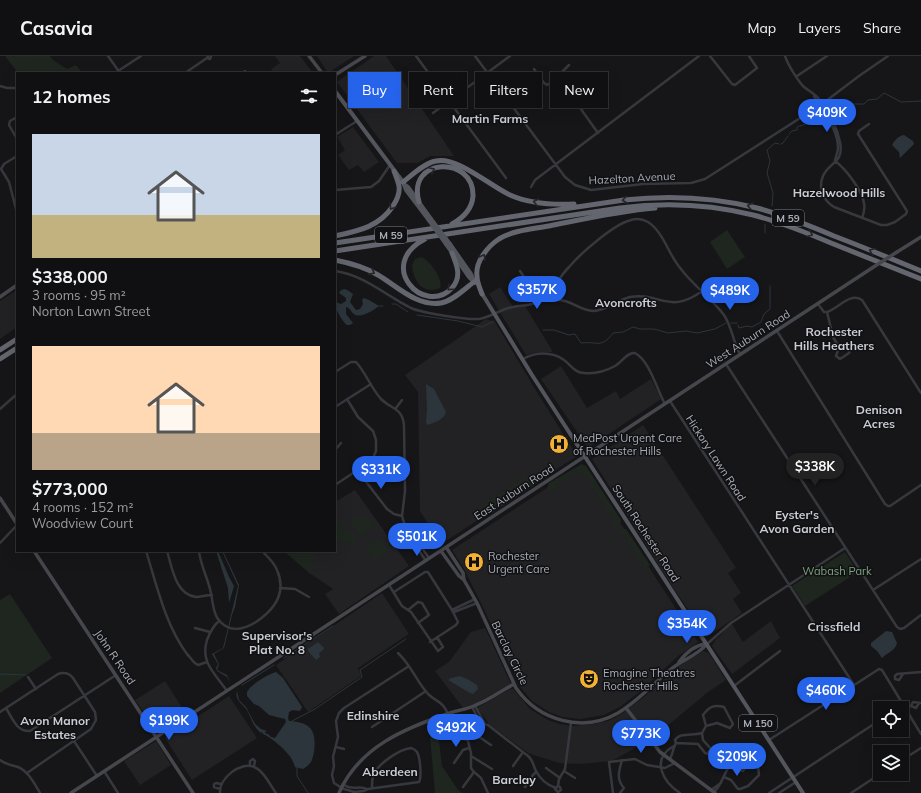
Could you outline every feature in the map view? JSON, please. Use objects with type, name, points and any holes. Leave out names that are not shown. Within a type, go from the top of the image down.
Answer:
[{"type":"highway","points":[[403,182],[432,162],[437,160],[448,160],[462,166],[518,198],[548,204],[603,203]]},
{"type":"highway","points":[[419,202],[417,190],[418,185],[426,172],[443,166],[453,167],[462,172],[470,183],[472,189],[472,200],[466,214],[458,221],[448,226]]},
{"type":"highway","points":[[336,236],[371,226],[384,218],[396,202],[399,191],[399,186],[394,171]]},
{"type":"highway","name":"M 59","points":[[336,243],[632,199],[671,197],[705,199],[743,205],[792,219],[921,271]]},
{"type":"highway","name":"M 59","points":[[336,251],[626,207],[674,205],[711,207],[778,222],[921,279]]},
{"type":"highway","points":[[482,294],[476,277],[476,271],[480,262],[491,246],[498,240],[511,234],[627,211],[664,208],[711,207]]},
{"type":"highway","points":[[430,237],[411,248],[404,261],[404,276],[410,285],[418,292],[433,297],[445,293],[454,286],[458,277],[458,272],[452,253]]},
{"type":"highway","points":[[336,260],[348,262],[370,270],[414,298],[428,303],[441,303],[447,301],[474,282]]},
{"type":"highway","points":[[0,350],[16,340]]},
{"type":"highway","points":[[0,359],[16,349]]},
{"type":"main road","points":[[309,56],[321,72]]},
{"type":"main road","points":[[336,74],[365,56]]},
{"type":"main road","name":"South Rochester Road","points":[[336,92],[394,171],[408,187],[429,219]]},
{"type":"main road","name":"South Rochester Road","points":[[403,182],[406,190],[471,274],[474,282]]},
{"type":"main road","name":"West Auburn Road","points":[[585,456],[921,237]]},
{"type":"main road","name":"South Rochester Road","points":[[448,244],[452,253],[482,294],[522,359],[803,793]]},
{"type":"main road","points":[[0,297],[16,286]]},
{"type":"main road","name":"East Auburn Road","points":[[71,793],[585,456]]},
{"type":"main road","points":[[0,498],[16,523]]},
{"type":"main road","name":"Barclay Circle","points":[[446,547],[463,573],[464,580]]},
{"type":"main road","name":"Barclay Circle","points":[[441,551],[459,576],[464,580],[475,599],[514,684],[523,698],[538,710],[554,718],[571,723],[588,723],[612,716],[626,708],[646,692],[678,663],[707,644]]},
{"type":"main road","name":"John R Road","points":[[35,552],[157,736],[193,793]]},
{"type":"main road","points":[[339,793],[359,762],[381,743],[401,732],[448,714],[473,707],[514,684]]},
{"type":"main road","points":[[626,708],[655,746],[713,792]]},
{"type":"street","points":[[108,56],[119,72],[141,56]]},
{"type":"street","points":[[186,72],[207,57],[210,59],[211,56]]},
{"type":"street","points":[[416,56],[428,72]]},
{"type":"street","name":"Hazelton Avenue","points":[[475,56],[486,72]]},
{"type":"street","points":[[488,72],[510,56]]},
{"type":"street","points":[[532,187],[534,180],[700,56]]},
{"type":"street","points":[[710,56],[732,84],[735,85],[757,68],[749,56]]},
{"type":"street","points":[[785,56],[803,86],[818,97],[832,123],[839,141],[835,161],[826,171],[822,179],[821,188],[823,196],[828,203],[834,207],[875,224],[885,225],[895,222],[907,213],[907,210],[858,134],[859,131],[869,124]]},
{"type":"street","points":[[797,76],[827,56]]},
{"type":"street","name":"Hazelton Avenue","points":[[513,108],[565,177],[578,186],[589,189],[600,189],[643,184],[696,183],[711,176],[821,105],[854,79],[888,56]]},
{"type":"street","points":[[562,72],[569,65]]},
{"type":"street","points":[[534,69],[544,83],[547,85],[550,83]]},
{"type":"street","points":[[467,88],[475,82]]},
{"type":"street","points":[[0,86],[16,88]]},
{"type":"street","points":[[433,113],[440,108]]},
{"type":"street","points":[[455,108],[506,178]]},
{"type":"street","points":[[580,108],[598,133]]},
{"type":"street","points":[[16,118],[10,121],[9,125],[16,137]]},
{"type":"street","points":[[336,134],[357,120]]},
{"type":"street","points":[[16,157],[4,164],[2,168],[10,188],[16,210]]},
{"type":"street","points":[[835,161],[845,169],[863,198],[865,209],[862,218]]},
{"type":"street","points":[[336,190],[371,187],[379,181],[390,165]]},
{"type":"street","points":[[336,271],[359,278],[409,307],[422,312],[473,319],[486,317],[509,308],[531,305],[540,301],[572,263],[593,244],[626,221],[636,219],[646,221],[652,224],[658,232],[680,268],[720,310],[727,320],[740,355]]},
{"type":"street","points":[[520,271],[540,301]]},
{"type":"street","points":[[543,299],[561,300],[586,310],[595,311],[604,309],[629,297],[646,296],[675,303],[685,300],[721,278]]},
{"type":"street","points":[[827,312],[850,298],[862,300],[921,393]]},
{"type":"street","points":[[818,304],[827,312],[833,337],[839,347]]},
{"type":"street","points":[[777,331],[884,503],[888,506],[921,485]]},
{"type":"street","points":[[847,346],[850,350],[849,354],[840,359],[836,357],[835,354],[839,347],[847,346]]},
{"type":"street","points":[[522,359],[534,354],[551,355],[564,360],[578,372],[591,373],[612,367],[619,363],[628,354],[635,353],[641,358],[647,368],[665,404]]},
{"type":"street","points":[[336,371],[354,362],[357,363],[382,399],[396,408],[402,416],[404,426],[406,491],[402,516],[405,530],[427,560]]},
{"type":"street","points":[[726,364],[897,627],[900,629],[904,628],[921,615]]},
{"type":"street","points":[[336,406],[372,384]]},
{"type":"street","points":[[0,409],[16,395]]},
{"type":"street","points":[[336,483],[366,464],[373,458],[376,451],[376,440],[372,428],[358,417],[347,400]]},
{"type":"street","points":[[396,408],[402,400]]},
{"type":"street","name":"Hickory Lawn Road","points":[[670,401],[854,685]]},
{"type":"street","points":[[336,449],[340,443]]},
{"type":"street","points":[[357,470],[385,508],[392,513],[402,516]]},
{"type":"street","points":[[0,543],[16,526]]},
{"type":"street","points":[[405,526],[415,538],[427,560]]},
{"type":"street","points":[[707,644],[731,623],[845,548]]},
{"type":"street","points":[[146,552],[165,613],[174,632],[184,650],[195,663],[198,665],[207,662]]},
{"type":"street","points":[[167,552],[176,580],[181,590],[195,597],[212,595]]},
{"type":"street","points":[[198,552],[212,595],[215,613],[219,621],[232,629],[239,629],[248,626],[264,616],[272,609],[278,598],[280,588],[279,577],[271,561],[263,552]]},
{"type":"street","points":[[873,590],[921,559]]},
{"type":"street","points":[[452,565],[454,563],[460,568]]},
{"type":"street","points":[[394,592],[426,572],[453,611],[457,620],[457,624],[430,642]]},
{"type":"street","points":[[389,585],[402,606],[408,610],[436,650],[441,650],[443,646],[438,637]]},
{"type":"street","points":[[280,588],[295,589],[309,597]]},
{"type":"street","points":[[453,611],[475,599]]},
{"type":"street","points":[[408,610],[418,602],[422,603],[429,615],[418,623]]},
{"type":"street","points":[[453,611],[477,603]]},
{"type":"street","points":[[219,621],[210,632],[206,649],[207,662],[212,672],[227,691]]},
{"type":"street","points":[[195,628],[210,632]]},
{"type":"street","points":[[734,686],[780,651]]},
{"type":"street","points":[[398,653],[426,691],[444,705],[448,714]]},
{"type":"street","points":[[372,788],[373,775],[380,766],[391,757],[404,750],[411,748],[416,751],[421,776],[419,782],[368,789],[354,790],[336,785],[332,775],[338,737],[335,718],[342,710],[409,666]]},
{"type":"street","points":[[769,740],[880,669],[900,701]]},
{"type":"street","points":[[902,674],[909,672],[921,672]]},
{"type":"street","points":[[0,712],[58,674],[64,673],[72,676],[95,712],[96,722],[92,729],[27,773]]},
{"type":"street","points":[[6,708],[18,727],[23,731],[28,731],[34,729],[116,675]]},
{"type":"street","points":[[28,677],[36,688]]},
{"type":"street","points":[[372,727],[426,691]]},
{"type":"street","points":[[680,793],[676,792],[666,781],[662,773],[662,760],[669,749],[675,745],[698,744],[707,754],[711,749],[703,740],[702,734],[706,726],[703,715],[710,707],[714,705],[724,707],[733,724],[730,728],[717,723],[706,726]]},
{"type":"street","points":[[473,707],[485,724],[531,759],[536,772],[546,783],[561,788],[559,792]]},
{"type":"street","points":[[477,714],[480,724]]},
{"type":"street","points":[[909,715],[921,734]]},
{"type":"street","points":[[559,792],[557,787],[564,771],[571,723]]},
{"type":"street","points":[[485,724],[480,724],[472,732],[468,740],[471,756],[470,766],[482,780],[488,793]]},
{"type":"street","points":[[769,793],[792,776],[873,724]]},
{"type":"street","points":[[451,730],[468,740]]},
{"type":"street","points":[[472,732],[491,745]]},
{"type":"street","points":[[670,758],[674,751],[676,738],[680,735],[702,734]]},
{"type":"street","points":[[74,741],[97,776]]},
{"type":"street","points":[[336,747],[344,749]]},
{"type":"street","points":[[454,763],[463,750],[469,748]]},
{"type":"street","points":[[909,756],[921,748]]},
{"type":"street","points":[[513,766],[523,752]]},
{"type":"street","points":[[713,792],[721,783],[724,777],[730,767],[742,771],[744,770],[748,754],[751,754],[757,759],[759,775],[747,787],[738,789],[731,780],[724,777]]},
{"type":"street","points":[[471,756],[492,769]]},
{"type":"street","points":[[250,766],[250,761],[253,759],[256,762],[254,766]]},
{"type":"street","points":[[613,793],[609,762],[635,759],[647,765],[662,768],[676,763]]},
{"type":"street","points":[[0,760],[20,768],[27,773],[40,793]]},
{"type":"street","points":[[620,793],[624,788],[618,777],[622,760]]},
{"type":"street","points":[[220,793],[221,784],[225,778],[241,767],[254,766],[262,772],[276,793]]},
{"type":"street","points":[[546,768],[560,778]]},
{"type":"street","points":[[104,771],[118,793]]},
{"type":"street","points":[[564,771],[575,778]]},
{"type":"street","points":[[463,787],[474,772]]},
{"type":"street","points":[[525,787],[533,774],[536,772]]},
{"type":"street","points":[[851,793],[873,779]]},
{"type":"street","points":[[329,782],[333,780]]},
{"type":"street","points":[[779,793],[796,782]]},
{"type":"street","points":[[220,789],[214,788],[214,784],[221,784]]},
{"type":"shaded area","points":[[275,56],[300,56],[312,72],[273,72],[271,69],[280,63]]},
{"type":"shaded area","points":[[317,56],[354,56],[330,72],[327,72]]},
{"type":"shaded area","points":[[374,56],[386,56],[397,72],[351,72]]},
{"type":"shaded area","points":[[348,74],[348,97],[337,82]]},
{"type":"shaded area","points":[[401,78],[409,90],[409,108],[421,108],[454,156],[430,156],[418,163],[397,163],[356,108],[401,108]]},
{"type":"shaded area","points":[[353,127],[379,162],[364,172],[358,165],[349,170],[338,155],[345,150],[337,137]]},
{"type":"shaded area","points":[[904,135],[913,141],[914,144],[900,158],[899,152],[892,145],[897,138]]},
{"type":"shaded area","points":[[500,287],[513,307],[525,306],[553,352],[538,352],[526,355],[489,294]]},
{"type":"shaded area","points":[[345,289],[353,294],[350,302],[356,310],[360,309],[364,298],[379,306],[374,310],[360,315],[354,314],[346,307],[346,314],[353,323],[347,325],[339,315],[336,308],[336,302],[341,304],[346,301],[346,298],[339,293],[341,290]]},
{"type":"shaded area","points":[[16,291],[16,328],[0,339],[0,301]]},
{"type":"shaded area","points":[[486,319],[495,322],[577,456],[441,544],[420,511],[418,392],[405,375]]},
{"type":"shaded area","points":[[561,366],[587,408],[616,391],[620,399],[651,379],[661,399],[588,448],[541,379]]},
{"type":"shaded area","points":[[426,384],[434,389],[446,412],[441,419],[428,425],[426,423]]},
{"type":"shaded area","points":[[643,425],[736,568],[728,573],[741,593],[733,599],[742,613],[707,637],[672,586],[592,459]]},
{"type":"shaded area","points":[[583,466],[698,642],[677,657],[643,689],[620,707],[604,715],[580,719],[562,717],[549,712],[532,701],[521,688],[464,569],[452,550]]},
{"type":"shaded area","points":[[355,490],[409,566],[339,614],[325,594],[333,589],[308,572],[285,552],[336,552],[336,501]]},
{"type":"shaded area","points":[[216,552],[218,552],[234,586],[229,603],[228,588]]},
{"type":"shaded area","points":[[222,552],[239,585],[235,607],[224,648],[214,654],[219,664],[217,670],[227,675],[230,682],[227,677],[217,671],[216,668],[218,664],[212,654],[223,648],[238,586]]},
{"type":"shaded area","points":[[382,593],[409,634],[358,668],[361,676],[308,712],[276,665]]},
{"type":"shaded area","points":[[771,621],[780,638],[732,674],[712,646],[716,639],[732,624],[743,642]]},
{"type":"shaded area","points":[[485,628],[511,684],[475,704],[463,708],[435,671],[449,662],[471,632]]},
{"type":"shaded area","points":[[886,631],[892,632],[897,643],[893,650],[882,658],[871,646],[871,643]]},
{"type":"shaded area","points":[[318,642],[324,648],[319,653],[320,657],[316,660],[308,649]]},
{"type":"shaded area","points":[[703,651],[709,653],[726,680],[708,692],[654,737],[612,761],[579,764],[559,763],[528,753],[489,724],[477,708],[510,689],[513,689],[530,709],[548,720],[559,724],[573,726],[608,721],[620,715],[645,696],[679,666]]},
{"type":"shaded area","points":[[276,672],[283,678],[302,707],[300,711],[293,710],[289,712],[289,721],[306,725],[310,728],[314,735],[315,745],[312,759],[311,762],[303,769],[295,767],[291,758],[282,748],[262,732],[261,733],[258,731],[254,726],[248,712],[240,702],[237,697],[236,694],[237,691],[239,700],[246,707],[255,724],[261,729],[267,731],[265,733],[275,738],[286,722],[285,719],[269,715],[259,706],[254,704],[247,696],[247,692],[260,680]]},
{"type":"shaded area","points":[[460,676],[477,685],[478,689],[473,694],[448,680]]},
{"type":"shaded area","points":[[165,681],[186,714],[161,730],[156,729],[135,700]]},
{"type":"shaded area","points":[[229,696],[257,738],[192,780],[165,738]]},
{"type":"shaded area","points":[[156,741],[171,765],[140,785],[124,761]]},
{"type":"green space","points":[[5,56],[50,56],[53,60],[67,69],[76,65],[81,71],[80,72],[17,72]]},
{"type":"green space","points":[[727,230],[745,257],[727,269],[710,242]]},
{"type":"green space","points":[[421,257],[435,270],[440,280],[440,288],[429,290],[420,285],[417,281],[414,276],[412,265],[415,259]]},
{"type":"green space","points":[[582,464],[586,466],[621,520],[620,524],[605,533],[604,531],[607,529],[609,530],[615,523],[593,488],[591,488],[590,482],[585,476],[578,472],[557,485],[558,489],[550,491],[547,488],[549,483]]},
{"type":"green space","points":[[529,474],[532,474],[536,479],[535,485],[492,513],[488,512],[484,506],[485,503]]},
{"type":"green space","points":[[359,516],[366,518],[375,526],[362,535],[359,535],[349,520]]},
{"type":"green space","points":[[336,517],[346,532],[350,529],[358,539],[351,544],[345,543],[343,540],[336,544]]},
{"type":"green space","points":[[623,529],[626,529],[650,565],[631,579],[625,572],[626,571],[631,577],[643,569],[644,566],[637,557],[635,557],[633,548],[626,542],[627,540],[622,534],[619,533],[610,539],[611,542],[609,543],[612,549],[614,548],[612,550],[607,540]]},
{"type":"green space","points":[[375,541],[382,542],[390,550],[377,559],[374,559],[364,546]]},
{"type":"green space","points":[[285,552],[318,552],[315,554],[311,574]]},
{"type":"green space","name":"Wabash Park","points":[[845,552],[858,572],[805,606],[792,586]]},
{"type":"green space","points":[[10,594],[52,658],[0,693],[0,600]]},
{"type":"green space","points":[[437,722],[442,766],[458,790],[463,793],[435,793],[429,725]]},
{"type":"waterway","points":[[831,110],[839,112],[852,104],[864,104],[868,100],[877,99],[884,93],[901,102],[921,101]]},
{"type":"waterway","points":[[814,121],[820,113]]},
{"type":"waterway","points":[[800,126],[810,123]]},
{"type":"waterway","points":[[789,134],[792,131],[797,130],[797,127],[799,126]]},
{"type":"waterway","points":[[781,144],[788,136]]},
{"type":"waterway","points":[[772,206],[773,193],[767,173],[770,161],[767,150],[775,143],[779,144]]},
{"type":"waterway","points":[[765,224],[765,233]]},
{"type":"waterway","points":[[738,325],[739,328],[747,326],[752,327],[761,322],[764,314],[770,309],[770,286]]},
{"type":"waterway","points":[[392,304],[396,304],[408,312]]},
{"type":"waterway","points":[[417,315],[458,321],[482,327],[494,321]]},
{"type":"waterway","points":[[543,330],[554,330],[569,335],[575,334],[581,343],[602,343],[613,333],[623,332],[633,327],[640,329],[654,329],[668,333],[686,331],[697,333],[715,329],[726,323]]},
{"type":"waterway","points":[[731,323],[737,323]]},
{"type":"waterway","points":[[284,658],[333,626]]},
{"type":"waterway","points":[[292,721],[315,709],[362,677],[360,670],[406,639]]},
{"type":"waterway","points":[[242,685],[274,665]]},
{"type":"waterway","points":[[0,674],[26,675]]},
{"type":"waterway","points":[[297,767],[297,776],[308,793]]},
{"type":"place","name":"MedPost Urgent Care of Rochester Hills","points":[[559,444]]},
{"type":"place","name":"Rochester Urgent Care","points":[[474,562]]},
{"type":"place","name":"Emagine Theatres Rochester Hills","points":[[589,679]]},
{"type":"district","name":"Martin Farms","points":[[490,118]]},
{"type":"district","name":"Hazelwood Hills","points":[[839,192]]},
{"type":"district","name":"Avoncrofts","points":[[626,302]]},
{"type":"district","name":"Rochester Hills Heathers","points":[[834,338]]},
{"type":"district","name":"Denison Acres","points":[[879,416]]},
{"type":"district","name":"Eyster's Avon Garden","points":[[797,521]]},
{"type":"district","name":"Crissfield","points":[[834,626]]},
{"type":"district","name":"Supervisor's Plat No. 8","points":[[277,642]]},
{"type":"district","name":"Edinshire","points":[[373,715]]},
{"type":"district","name":"Avon Manor Estates","points":[[55,727]]},
{"type":"district","name":"Aberdeen","points":[[390,771]]},
{"type":"district","name":"Barclay","points":[[514,779]]}]
